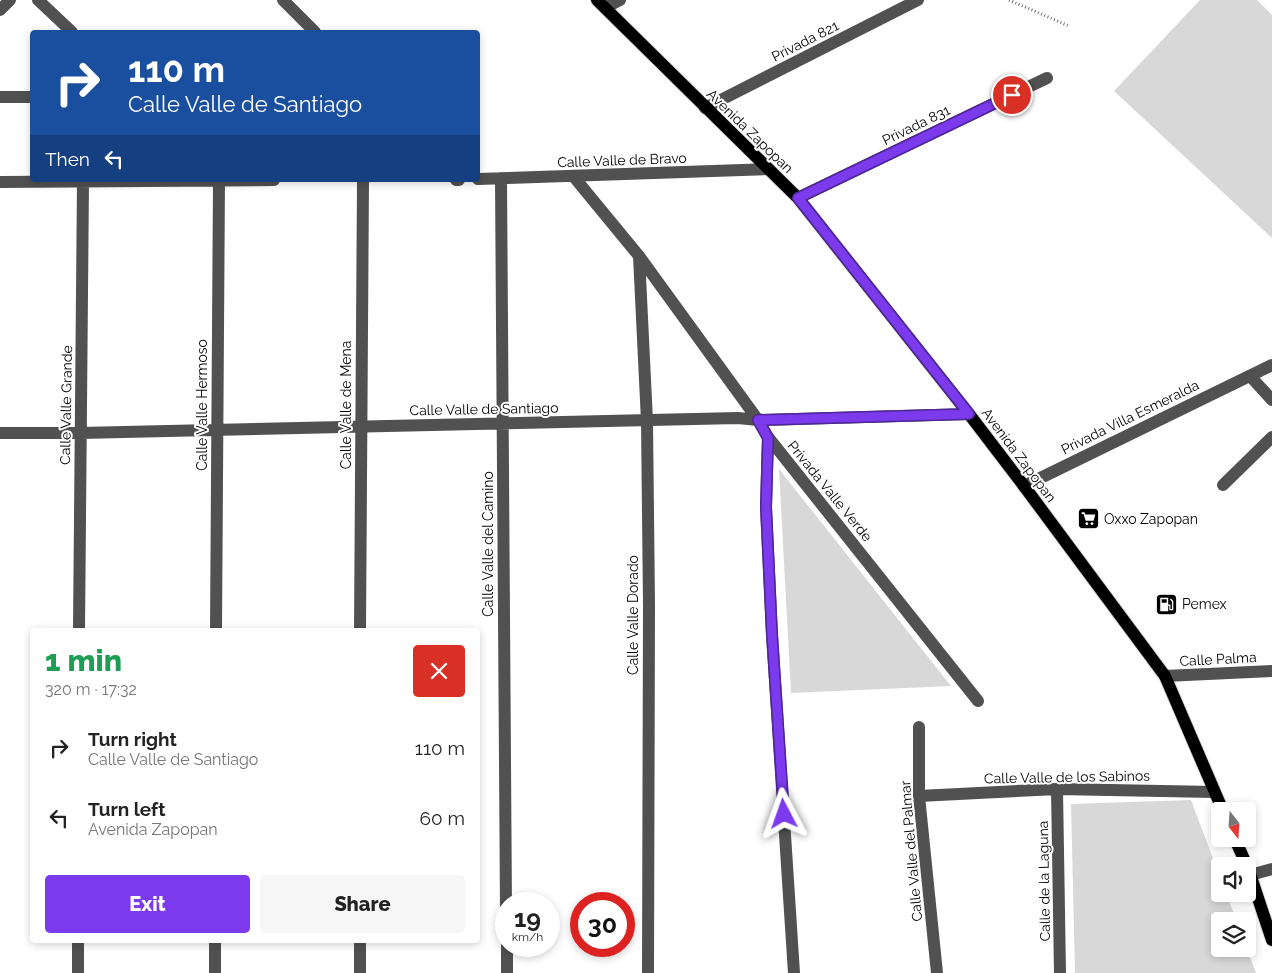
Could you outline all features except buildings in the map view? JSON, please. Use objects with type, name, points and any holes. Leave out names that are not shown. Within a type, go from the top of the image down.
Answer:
[{"type":"main road","name":"Avenida Zapopan","points":[[601,4],[798,198],[969,414],[1165,676],[1219,802]]},
{"type":"main road","points":[[1256,893],[1272,940]]},
{"type":"street","points":[[0,10],[10,0]]},
{"type":"street","points":[[38,0],[70,30]]},
{"type":"street","points":[[283,0],[313,30]]},
{"type":"street","points":[[601,4],[620,0]]},
{"type":"street","name":"Privada 821","points":[[705,108],[918,0]]},
{"type":"street","name":"Privada 831","points":[[798,198],[1047,78]]},
{"type":"street","points":[[0,98],[30,97]]},
{"type":"street","name":"Calle Valle de Bravo","points":[[480,179],[768,169]]},
{"type":"street","name":"Privada Valle Verde","points":[[574,177],[639,256],[758,420],[768,438],[978,701]]},
{"type":"street","name":"Calle Valle del Camino","points":[[501,178],[506,892]]},
{"type":"street","points":[[0,182],[30,182]]},
{"type":"street","name":"Calle Valle Grande","points":[[79,628],[83,182]]},
{"type":"street","name":"Calle Valle Hermoso","points":[[216,628],[219,182]]},
{"type":"street","name":"Calle Valle de Mena","points":[[360,628],[364,182]]},
{"type":"street","name":"Calle Valle Dorado","points":[[639,256],[647,420],[649,605],[648,973]]},
{"type":"street","name":"Privada Villa Esmeralda","points":[[1024,486],[1272,365]]},
{"type":"street","points":[[1250,376],[1272,400]]},
{"type":"street","name":"Calle Valle de Santiago","points":[[0,432],[80,432],[738,418],[758,420],[969,414]]},
{"type":"street","points":[[1223,486],[1272,437]]},
{"type":"street","points":[[768,438],[766,507],[794,973]]},
{"type":"street","name":"Calle Palma","points":[[1165,676],[1272,670]]},
{"type":"street","name":"Calle Valle del Palmar","points":[[919,727],[919,796],[937,973]]},
{"type":"street","name":"Calle Valle de los Sabinos","points":[[919,796],[1057,789],[1214,792]]},
{"type":"street","name":"Calle de la Laguna","points":[[1057,789],[1060,973]]},
{"type":"street","points":[[1256,870],[1272,869]]},
{"type":"street","points":[[78,943],[78,973]]},
{"type":"street","points":[[215,943],[215,973]]},
{"type":"street","points":[[360,943],[360,973]]},
{"type":"street","points":[[506,957],[507,973]]},
{"type":"path","points":[[1009,0],[1069,26]]},
{"type":"shaded area","points":[[1200,0],[1257,0],[1272,15],[1272,238],[1114,91]]},
{"type":"shaded area","points":[[779,469],[951,686],[791,693]]},
{"type":"shaded area","points":[[1191,800],[1212,857],[1211,902],[1229,902],[1233,912],[1211,912],[1211,957],[1250,957],[1256,973],[1075,973],[1071,804]]},
{"type":"place","name":"Oxxo Zapopan","points":[[1088,519]]},
{"type":"place","name":"Pemex","points":[[1166,604]]},
{"type":"route","points":[[784,814],[772,635],[766,507],[768,438],[758,420],[969,414],[798,198],[1012,95]]}]
